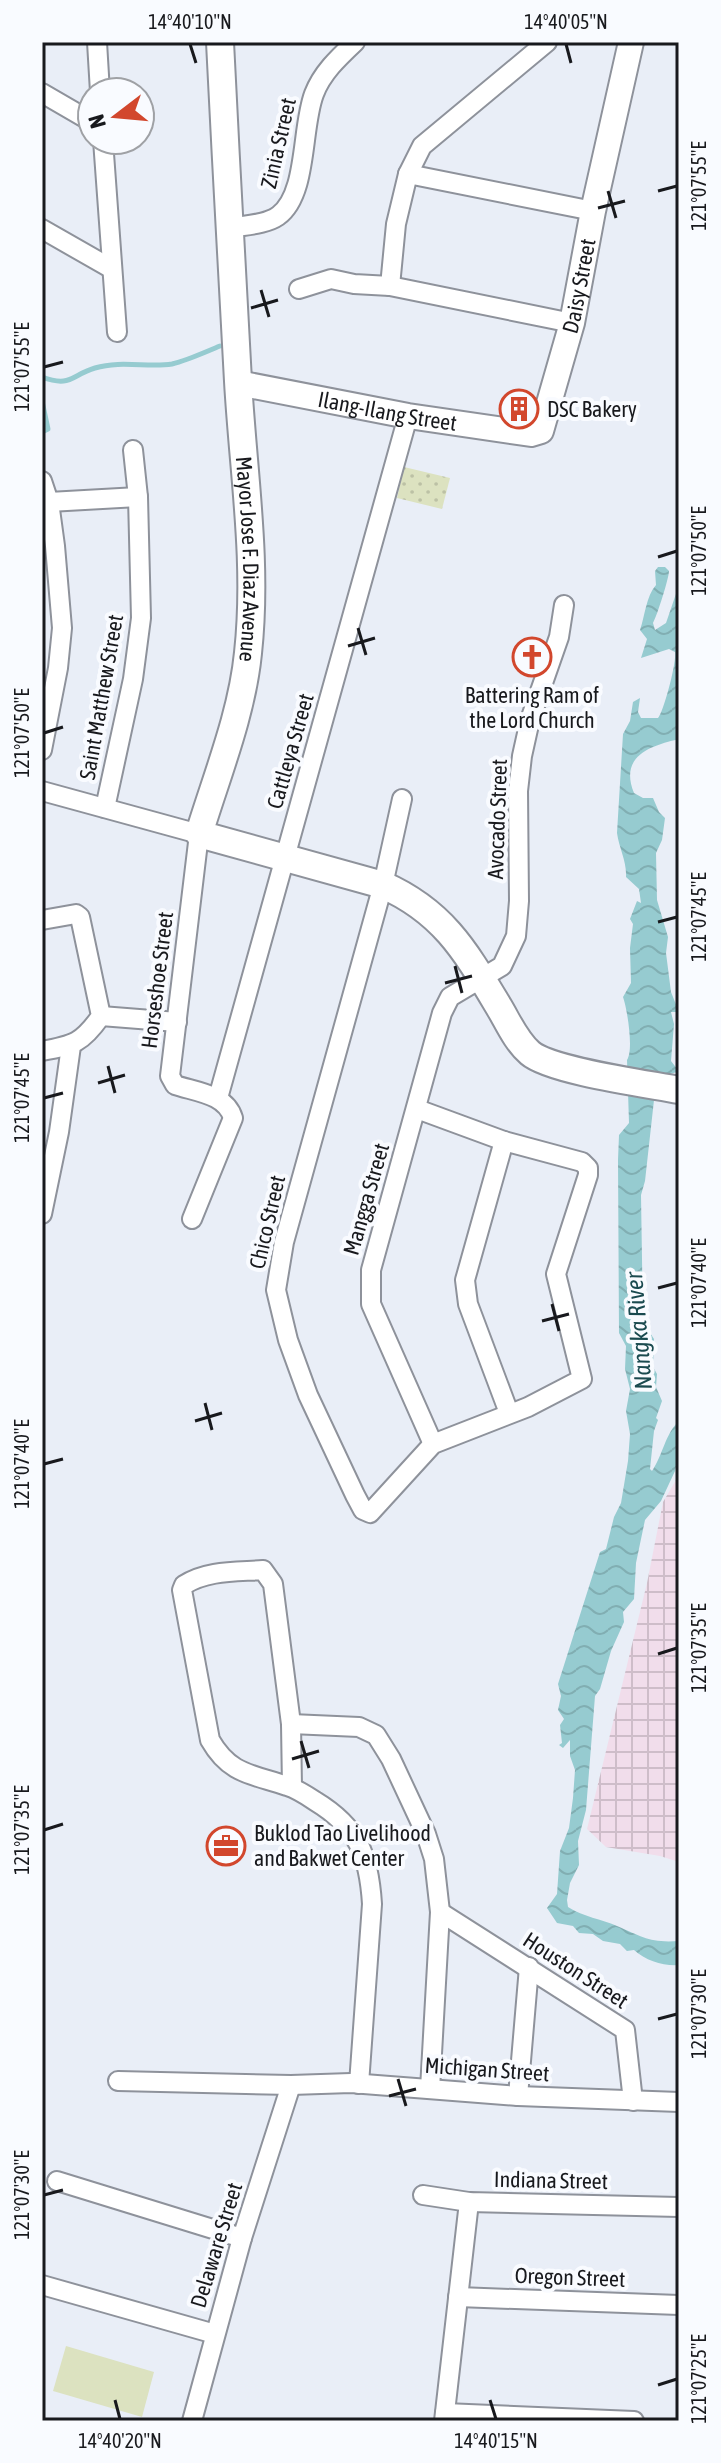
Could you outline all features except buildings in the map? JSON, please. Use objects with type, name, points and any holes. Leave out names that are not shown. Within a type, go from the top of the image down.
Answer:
[{"type":"main road","name":"Mayor Jose F. Diaz Avenue","points":[[199,834],[235,713],[248,654],[252,546],[238,383],[220,42]]},
{"type":"main road","points":[[199,834],[383,885],[405,895],[446,927],[481,976],[517,1038],[530,1053],[558,1066],[679,1090]]},
{"type":"street","points":[[97,42],[99,76]]},
{"type":"street","name":"Zinia Street","points":[[230,228],[267,221],[278,216],[291,202],[313,97],[333,63],[355,42]]},
{"type":"street","points":[[390,286],[396,224],[408,174],[422,146],[547,42]]},
{"type":"street","name":"Daisy Street","points":[[537,434],[541,431],[572,323],[593,211],[631,42]]},
{"type":"street","points":[[42,93],[76,113]]},
{"type":"street","points":[[104,156],[117,332]]},
{"type":"street","points":[[408,174],[593,211]]},
{"type":"street","points":[[42,229],[112,269]]},
{"type":"street","points":[[299,289],[331,279],[390,286],[572,323]]},
{"type":"street","name":"Ilang-Ilang Street","points":[[238,383],[408,416],[537,434]]},
{"type":"street","name":"Cattleya Street","points":[[218,1098],[408,416]]},
{"type":"street","name":"Saint Matthew Street","points":[[105,808],[133,679],[141,618],[138,497],[133,450]]},
{"type":"street","points":[[42,750],[58,668],[62,628],[45,494],[138,497]]},
{"type":"street","name":"Avocado Street","points":[[481,976],[502,966],[516,936],[519,901],[518,791],[522,756],[530,720],[559,637],[564,605]]},
{"type":"street","points":[[42,791],[199,834]]},
{"type":"street","points":[[383,885],[402,799]]},
{"type":"street","name":"Horseshoe Street","points":[[199,834],[171,1082],[218,1098]]},
{"type":"street","name":"Chico Street","points":[[383,885],[284,1242],[276,1290],[288,1340],[308,1395],[363,1510],[370,1513],[377,1509],[433,1444]]},
{"type":"street","points":[[42,920],[76,914],[80,917],[101,1016],[84,1039],[71,1046],[42,1051]]},
{"type":"street","name":"Mangga Street","points":[[433,1444],[374,1312],[371,1270],[442,1013],[450,997],[481,976]]},
{"type":"street","points":[[101,1016],[177,1022]]},
{"type":"street","points":[[42,1214],[50,1133],[71,1046]]},
{"type":"street","points":[[192,1219],[233,1118],[218,1098]]},
{"type":"street","points":[[417,1109],[504,1141],[582,1162],[588,1168],[556,1274],[582,1379],[433,1444]]},
{"type":"street","points":[[504,1141],[465,1280],[468,1304],[509,1413]]},
{"type":"street","points":[[292,1787],[291,1724],[273,1584],[269,1576],[263,1570],[211,1574],[184,1585],[182,1590],[210,1740],[221,1758],[236,1771],[292,1787],[330,1810],[347,1824],[364,1854],[372,1904],[359,2084]]},
{"type":"street","points":[[291,1724],[359,1727],[376,1735],[391,1759],[426,1834],[434,1859],[440,1912],[430,2089]]},
{"type":"street","name":"Houston Street","points":[[440,1912],[625,2030],[633,2101]]},
{"type":"street","points":[[518,2096],[529,1967]]},
{"type":"street","name":"Michigan Street","points":[[118,2081],[359,2084],[518,2096],[679,2102]]},
{"type":"street","name":"Delaware Street","points":[[192,2421],[242,2238],[291,2085]]},
{"type":"street","points":[[57,2181],[242,2238]]},
{"type":"street","name":"Indiana Street","points":[[423,2195],[469,2202],[679,2207]]},
{"type":"street","points":[[469,2202],[445,2417],[634,2421]]},
{"type":"street","points":[[42,2285],[215,2334]]},
{"type":"street","name":"Oregon Street","points":[[458,2297],[679,2305]]},
{"type":"shaded area","points":[[679,1475],[679,1862],[606,1847],[587,1829],[647,1583],[663,1502]]},
{"type":"green space","points":[[404,467],[450,478],[442,509],[397,498]]},
{"type":"green space","points":[[66,2346],[154,2372],[142,2417],[53,2391]]},
{"type":"water","name":"Nangka River","points":[[658,567],[669,571],[653,623],[655,630],[666,623],[679,585],[679,739],[648,749],[640,755],[634,762],[630,780],[634,793],[643,798],[653,798],[665,818],[662,840],[656,853],[657,900],[668,937],[666,953],[671,992],[679,1012],[671,1012],[674,1024],[671,1061],[678,1070],[663,1076],[655,1091],[641,1195],[643,1322],[654,1339],[653,1367],[662,1401],[656,1418],[650,1469],[652,1471],[670,1432],[679,1421],[679,1454],[661,1501],[645,1520],[636,1563],[634,1599],[623,1612],[624,1622],[595,1696],[586,1810],[578,1841],[579,1865],[570,1883],[567,1900],[568,1907],[586,1916],[640,1936],[660,1941],[679,1941],[679,1965],[661,1964],[634,1950],[627,1951],[620,1944],[603,1941],[593,1934],[579,1933],[573,1926],[557,1923],[547,1908],[557,1894],[560,1851],[569,1828],[575,1770],[570,1756],[570,1740],[563,1748],[559,1745],[562,1743],[560,1725],[564,1719],[558,1710],[561,1696],[558,1684],[600,1552],[606,1549],[621,1503],[628,1461],[630,1434],[626,1411],[630,1389],[625,1369],[626,1346],[619,1333],[618,1160],[619,1135],[629,1123],[627,1060],[630,1039],[623,997],[631,983],[633,924],[630,919],[637,901],[641,903],[639,889],[626,877],[617,833],[623,734],[630,721],[633,702],[640,698],[638,712],[641,718],[658,718],[674,665],[675,652],[669,649],[641,658],[647,639],[640,630],[648,600],[656,585],[655,571]]},
{"type":"waterway","points":[[42,377],[65,381],[105,366],[172,364],[220,346]]},
{"type":"waterway","points":[[42,401],[48,429],[42,432]]},
{"type":"place","name":"DSC Bakery","points":[[519,409]]},
{"type":"place","name":"Battering Ram of the Lord Church","points":[[532,657]]},
{"type":"place","name":"Buklod Tao Livelihood and Bakwet Center","points":[[226,1846]]}]
